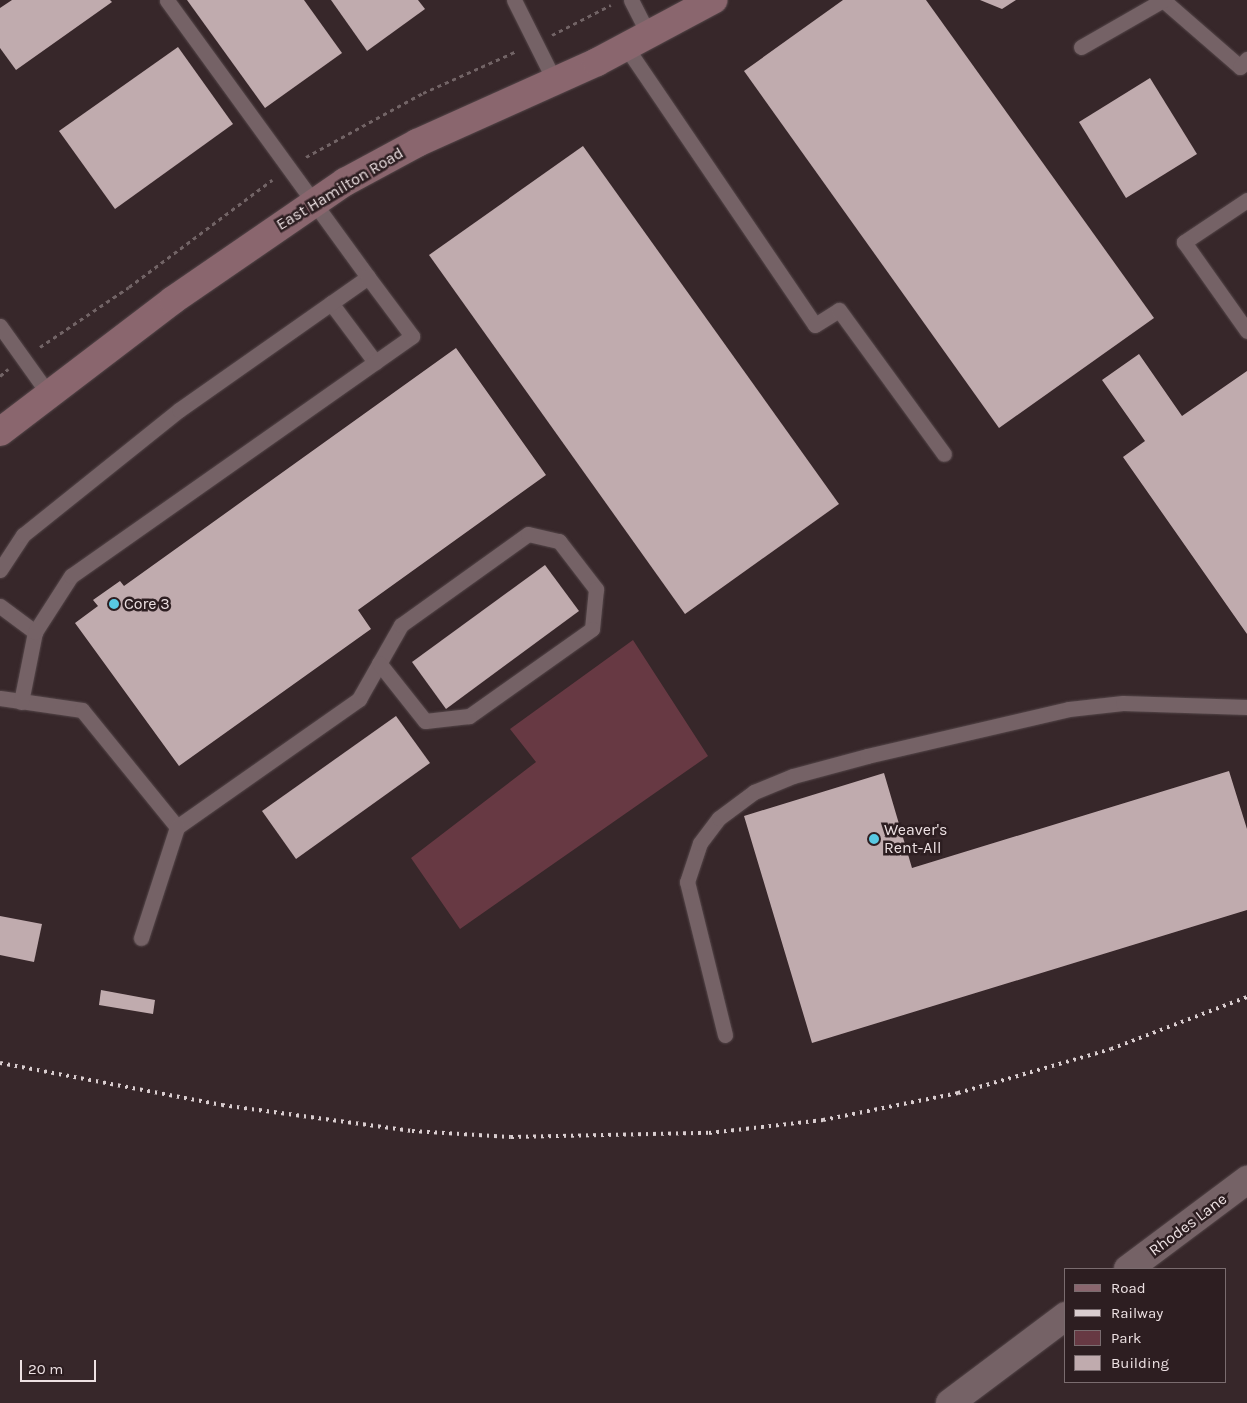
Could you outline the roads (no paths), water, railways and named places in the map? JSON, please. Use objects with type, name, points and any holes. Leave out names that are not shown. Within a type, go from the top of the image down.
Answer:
[{"type":"main road","name":"East Hamilton Road","points":[[0,432],[47,392],[314,202],[417,143],[638,41],[680,8],[713,0]]},
{"type":"street","name":"Rhodes Lane","points":[[1129,1268],[1247,1180]]},
{"type":"street","points":[[950,1403],[1064,1318]]},
{"type":"lane","points":[[21,702],[35,632],[72,576],[412,336],[167,0]]},
{"type":"lane","points":[[514,0],[554,80]]},
{"type":"lane","points":[[632,0],[638,41],[816,325],[839,310],[944,454]]},
{"type":"lane","points":[[1081,47],[1163,0],[1240,67],[1247,59]]},
{"type":"lane","points":[[1247,200],[1184,242],[1247,330]]},
{"type":"lane","points":[[0,570],[31,528],[179,410],[368,277]]},
{"type":"lane","points":[[331,303],[375,362]]},
{"type":"lane","points":[[0,326],[47,392]]},
{"type":"lane","points":[[141,938],[177,828],[359,699],[379,663],[401,625],[528,534],[559,541],[596,589],[592,629],[469,716],[426,721],[379,663]]},
{"type":"lane","points":[[0,606],[35,632]]},
{"type":"lane","points":[[0,698],[82,710],[177,828]]},
{"type":"lane","points":[[725,1035],[687,882],[700,844],[714,824],[754,792],[793,776],[867,756],[1069,709],[1123,703],[1247,707]]},
{"type":"railway","points":[[0,1063],[222,1105],[412,1131],[511,1137],[709,1133],[823,1120],[958,1093],[1111,1049],[1247,997]]},
{"type":"place","name":"Core 3","points":[[114,604]]},
{"type":"place","name":"Weaver's Rent-All","points":[[874,839]]}]
